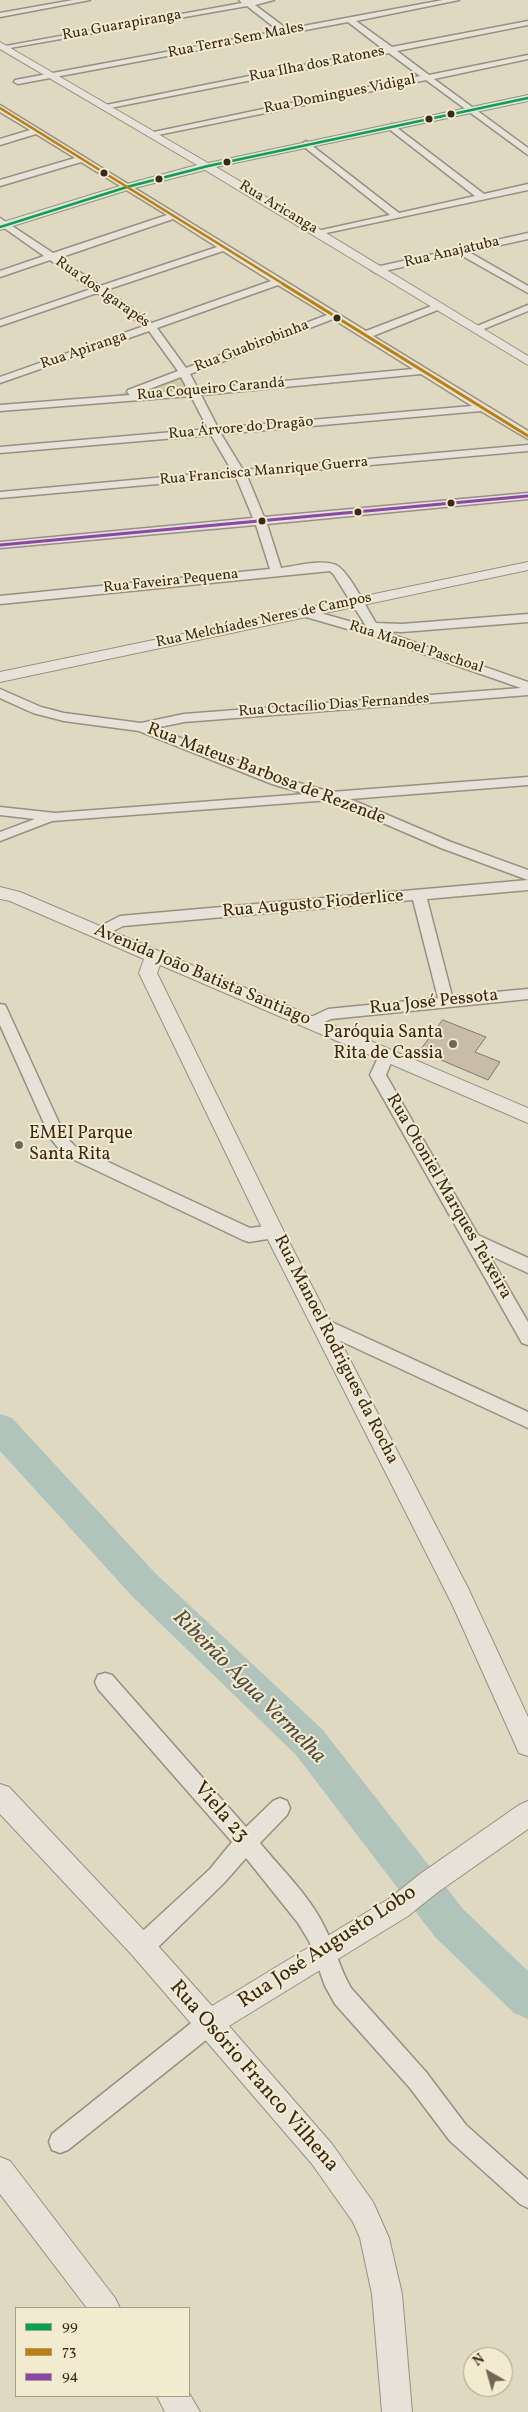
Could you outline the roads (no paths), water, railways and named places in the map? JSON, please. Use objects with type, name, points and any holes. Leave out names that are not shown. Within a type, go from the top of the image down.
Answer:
[{"type":"street","points":[[0,15],[86,0]]},
{"type":"street","name":"Rua Guarapiranga","points":[[2,46],[246,2],[270,0]]},
{"type":"street","name":"Rua Terra Sem Males","points":[[18,82],[455,0]]},
{"type":"street","points":[[246,2],[284,31]]},
{"type":"street","points":[[348,20],[528,152]]},
{"type":"street","name":"Rua Ilha dos Ratones","points":[[106,106],[528,23]]},
{"type":"street","name":"Rua Aricanga","points":[[2,46],[153,133],[320,233],[376,270],[528,361]]},
{"type":"street","name":"Rua Domingues Vidigal","points":[[153,133],[528,57]]},
{"type":"street","points":[[2,224],[127,187],[208,166],[528,98]]},
{"type":"street","points":[[0,108],[528,436]]},
{"type":"street","points":[[392,127],[482,197]]},
{"type":"street","points":[[0,142],[37,131]]},
{"type":"street","points":[[306,144],[397,216]]},
{"type":"street","points":[[0,183],[83,159]]},
{"type":"street","points":[[320,233],[528,187]]},
{"type":"street","points":[[0,274],[174,216]]},
{"type":"street","name":"Rua dos Igarapés","points":[[2,224],[152,327],[184,373],[214,432],[240,474],[260,521],[276,570]]},
{"type":"street","name":"Rua Anajatuba","points":[[376,270],[528,236]]},
{"type":"street","points":[[0,323],[225,248]]},
{"type":"street","points":[[460,251],[528,290]]},
{"type":"street","name":"Rua Apiranga","points":[[1,379],[280,281]]},
{"type":"street","points":[[366,335],[437,307]]},
{"type":"street","points":[[474,329],[528,308]]},
{"type":"street","name":"Rua Guabirobinha","points":[[112,399],[336,316]]},
{"type":"street","name":"Rua Coqueiro Carandá","points":[[0,408],[193,393],[422,371]]},
{"type":"street","name":"Rua Árvore do Dragão","points":[[0,450],[481,408]]},
{"type":"street","name":"Rua Francisca Manrique Guerra","points":[[0,495],[528,448]]},
{"type":"street","points":[[0,545],[528,496]]},
{"type":"street","name":"Rua Melchíades Neres de Campos","points":[[0,678],[303,612],[528,566]]},
{"type":"street","name":"Rua Faveira Pequena","points":[[0,600],[276,570],[325,567],[333,568],[340,573],[359,602]]},
{"type":"street","points":[[359,602],[375,630],[528,618]]},
{"type":"street","name":"Rua Manoel Paschoal","points":[[303,612],[375,630],[528,686]]},
{"type":"street","name":"Rua Octacílio Dias Fernandes","points":[[141,727],[184,718],[528,691]]},
{"type":"street","name":"Rua Mateus Barbosa de Rezende","points":[[0,693],[37,710],[64,717],[141,727],[277,781],[334,797],[446,845],[528,875]]},
{"type":"street","points":[[0,812],[55,817],[528,782]]},
{"type":"street","points":[[0,837],[32,823],[55,817]]},
{"type":"street","name":"Avenida João Batista Santiago","points":[[0,876],[7,894],[528,1116]]},
{"type":"street","name":"Rua Augusto Fioderlice","points":[[100,933],[120,921],[528,885]]},
{"type":"street","points":[[419,896],[446,1001]]},
{"type":"street","name":"Rua Manoel Rodrigues da Rocha","points":[[154,956],[148,973],[274,1232],[460,1596],[528,1744]]},
{"type":"street","name":"Rua José Pessota","points":[[312,1024],[328,1014],[528,994]]},
{"type":"street","points":[[0,1009],[59,1139],[70,1152],[249,1235],[274,1232]]},
{"type":"street","name":"Rua Otoniel Marques Teixeira","points":[[386,1055],[378,1074],[528,1338]]},
{"type":"street","points":[[473,1240],[528,1266]]},
{"type":"street","points":[[323,1325],[528,1420]]},
{"type":"street","name":"Viela 23","points":[[105,1682],[246,1842],[306,1915],[318,1936],[333,1978],[343,1996],[418,2080],[458,2133],[528,2196]]},
{"type":"street","name":"Rua Osório Franco Vilhena","points":[[0,1796],[142,1947],[322,2154],[364,2212],[374,2238],[387,2294],[397,2412]]},
{"type":"street","points":[[142,1947],[217,1876],[246,1842],[280,1808]]},
{"type":"street","name":"Rua José Augusto Lobo","points":[[60,2142],[208,2024],[399,1907],[429,1883],[528,1814]]},
{"type":"street","points":[[0,2171],[104,2307]]},
{"type":"street","points":[[173,2397],[185,2412]]},
{"type":"waterway","name":"Ribeirão Água Vermelha","points":[[0,1428],[144,1585],[309,1742],[449,1923],[528,1999]]},
{"type":"place","name":"Paróquia Santa Rita de Cassia","points":[[453,1044]]},
{"type":"place","name":"EMEI Parque Santa Rita","points":[[19,1145]]}]
